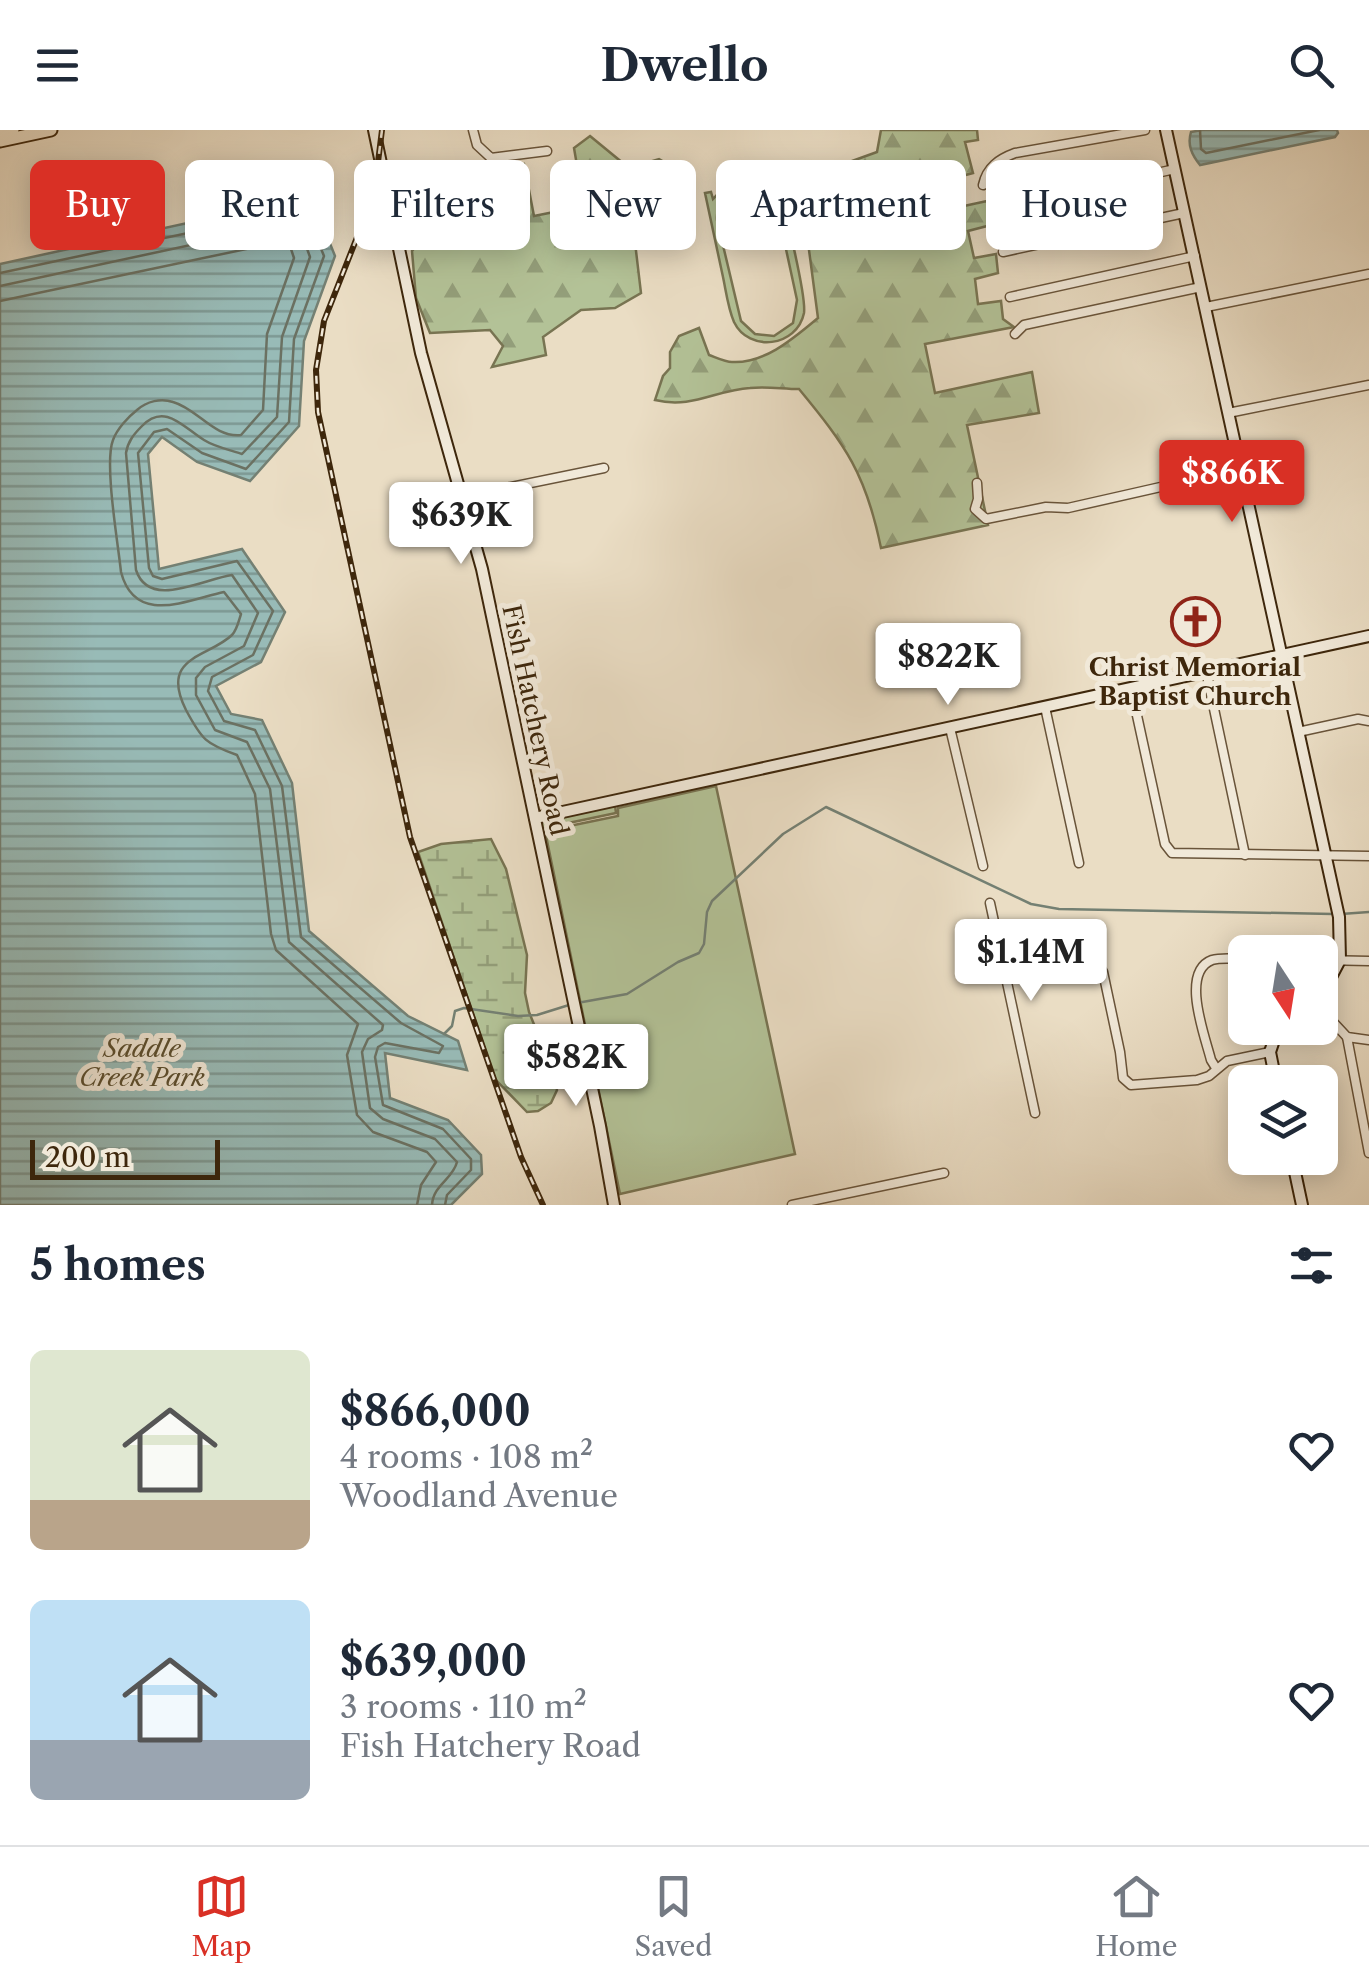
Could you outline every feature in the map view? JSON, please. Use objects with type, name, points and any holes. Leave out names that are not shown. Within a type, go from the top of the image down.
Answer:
[{"type":"main road","points":[[0,131],[13,130]]},
{"type":"main road","points":[[0,141],[51,130]]},
{"type":"street","name":"Fish Hatchery Road","points":[[374,130],[421,353],[482,569],[614,1205]]},
{"type":"street","points":[[473,130],[477,145],[491,158],[547,151]]},
{"type":"street","points":[[983,185],[991,167],[1015,153],[1145,130]]},
{"type":"street","points":[[1166,130],[1339,914],[1338,964]]},
{"type":"street","points":[[1163,171],[1174,169]]},
{"type":"street","points":[[1003,252],[1184,213]]},
{"type":"street","points":[[1010,297],[1194,256]]},
{"type":"street","points":[[1206,307],[1369,274]]},
{"type":"street","points":[[1015,334],[1024,325],[1201,286]]},
{"type":"street","points":[[1228,413],[1369,384]]},
{"type":"street","points":[[462,497],[604,468]]},
{"type":"street","points":[[976,483],[975,509],[986,519],[1046,507],[1068,508],[1240,469]]},
{"type":"street","points":[[535,818],[1369,636]]},
{"type":"street","points":[[1206,671],[1246,855]]},
{"type":"street","points":[[1131,688],[1169,850],[1176,855],[1369,856]]},
{"type":"street","points":[[1045,707],[1078,863]]},
{"type":"street","points":[[1298,732],[1358,719],[1369,721]]},
{"type":"street","points":[[950,728],[983,866]]},
{"type":"street","points":[[990,904],[1035,1113]]},
{"type":"street","points":[[1003,959],[1086,958],[1096,962],[1103,972],[1123,1078],[1131,1085],[1197,1080],[1209,1076],[1227,1061],[1270,1052]]},
{"type":"street","points":[[1216,1068],[1195,989],[1196,976],[1214,960],[1228,960]]},
{"type":"street","points":[[1340,960],[1369,961]]},
{"type":"street","points":[[1338,1027],[1347,1037],[1369,1153]]},
{"type":"street","points":[[1347,1037],[1369,1040]]},
{"type":"street","points":[[1272,1045],[1273,1065]]},
{"type":"street","points":[[792,1205],[944,1173]]},
{"type":"street","points":[[1296,1175],[1302,1205]]},
{"type":"green space","points":[[881,130],[977,130],[978,140],[965,142],[973,173],[966,175],[966,160],[855,160],[877,152]]},
{"type":"green space","points":[[590,136],[619,160],[576,160],[574,148]]},
{"type":"green space","points":[[711,192],[713,199],[716,196],[716,246],[705,193]]},
{"type":"green space","points":[[530,195],[534,216],[550,213],[550,250],[636,250],[641,293],[615,308],[581,310],[543,337],[546,355],[492,367],[503,346],[490,330],[430,333],[416,298],[412,251],[530,250]]},
{"type":"green space","points":[[986,201],[986,226],[968,231],[974,258],[996,254],[998,273],[975,279],[978,304],[1001,301],[1003,319],[1014,327],[925,344],[935,393],[1032,372],[1039,413],[967,425],[988,525],[881,548],[868,500],[852,462],[799,389],[756,387],[692,401],[655,400],[679,336],[699,328],[709,355],[729,362],[744,361],[779,348],[818,318],[809,250],[966,250],[966,206]]},
{"type":"green space","points":[[717,250],[724,250],[741,321],[755,334],[774,336],[793,323],[797,300],[786,250],[794,250],[804,313],[792,333],[772,342],[750,338],[734,322]]},
{"type":"green space","points":[[716,786],[795,1154],[620,1194],[545,831],[618,816],[618,808]]},
{"type":"green space","points":[[615,805],[616,813],[545,828],[542,832],[539,821]]},
{"type":"green space","points":[[491,839],[506,869],[527,955],[525,993],[529,1012],[557,1090],[551,1103],[538,1111],[527,1112],[495,1079],[418,852],[441,844]]},
{"type":"water","points":[[1191,132],[1338,133],[1335,137],[1200,165],[1190,141]]},
{"type":"water","name":"Saddle Creek Park","points":[[185,224],[185,250],[333,250],[335,256],[304,341],[299,426],[250,481],[197,462],[162,437],[148,454],[159,569],[242,549],[285,612],[261,662],[216,686],[231,714],[262,720],[292,783],[309,931],[408,1016],[458,1041],[467,1070],[385,1053],[390,1098],[448,1120],[481,1155],[482,1174],[451,1205],[0,1205],[0,264],[64,250],[165,250],[165,228]]},
{"type":"waterway","points":[[577,1003],[627,994],[699,953],[712,901],[783,834],[826,807],[1031,904],[1059,909],[1333,914]]},
{"type":"waterway","points":[[1341,914],[1369,912]]},
{"type":"waterway","points":[[444,1034],[452,1026],[455,1011],[464,1008],[518,1016],[537,1015],[569,1005]]},
{"type":"railway","points":[[382,130],[365,217],[324,321],[316,370],[318,412],[410,837],[521,1157],[543,1205]]},
{"type":"place","name":"Christ Memorial Baptist Church","points":[[1195,621]]}]
